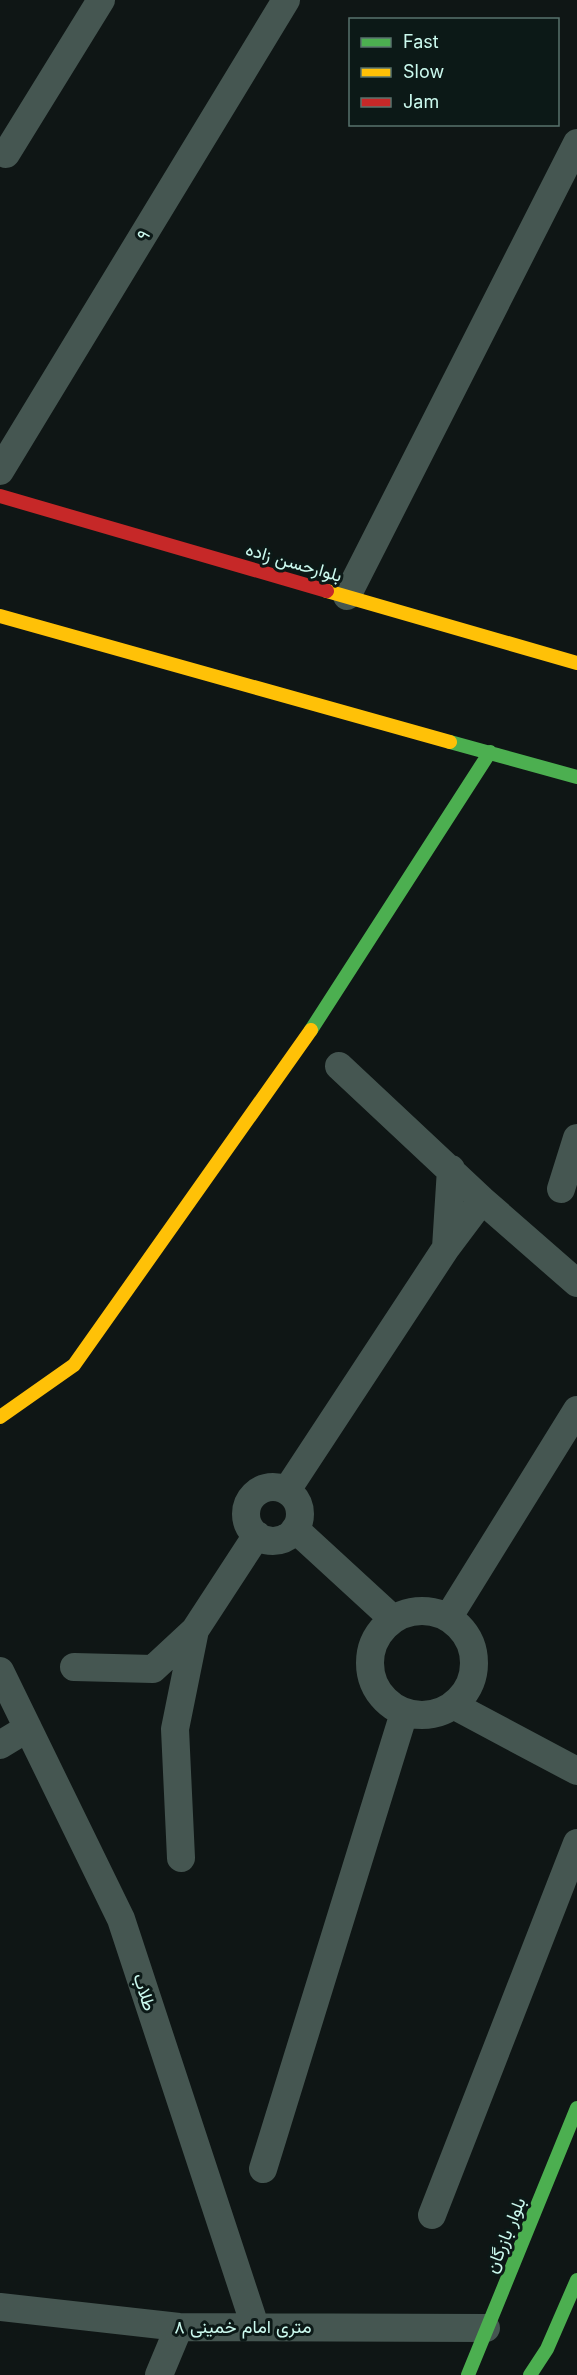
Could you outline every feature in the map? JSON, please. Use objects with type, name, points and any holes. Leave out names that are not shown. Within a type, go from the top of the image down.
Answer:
[{"type":"street","points":[[6,154],[101,0]]},
{"type":"street","name":"۹","points":[[0,471],[286,0]]},
{"type":"street","points":[[347,596],[577,143]]},
{"type":"street","name":"بلوارحسن زاده","points":[[0,496],[577,663]]},
{"type":"street","points":[[0,616],[577,777]]},
{"type":"street","points":[[0,1417],[74,1365],[306,1039],[490,752]]},
{"type":"street","points":[[339,1066],[483,1200],[577,1283]]},
{"type":"street","points":[[561,1189],[577,1138]]},
{"type":"street","points":[[446,1248],[451,1169]]},
{"type":"street","points":[[287,1490],[446,1248],[483,1200]]},
{"type":"street","points":[[448,1618],[577,1410]]},
{"type":"street","points":[[269,1486],[287,1490],[294,1496],[300,1512],[295,1529],[281,1540],[273,1541],[257,1536],[246,1521],[248,1502],[253,1495],[269,1486]]},
{"type":"street","points":[[295,1529],[393,1619]]},
{"type":"street","points":[[74,1667],[153,1669],[195,1630],[257,1536]]},
{"type":"street","points":[[421,1610],[448,1618],[461,1629],[470,1644],[474,1660],[472,1677],[465,1693],[453,1705],[438,1713],[421,1715],[404,1713],[390,1705],[378,1693],[371,1677],[370,1660],[373,1644],[381,1630],[393,1619],[421,1610]]},
{"type":"street","points":[[181,1858],[175,1729],[195,1630]]},
{"type":"street","points":[[153,1669],[175,1729]]},
{"type":"street","name":"طلاب","points":[[0,1671],[121,1919],[255,2326]]},
{"type":"street","points":[[453,1705],[577,1771]]},
{"type":"street","points":[[262,2169],[404,1713]]},
{"type":"street","points":[[0,1745],[27,1728]]},
{"type":"street","points":[[432,2215],[577,1843]]},
{"type":"street","name":"بلوار بازرگان","points":[[468,2375],[577,2108]]},
{"type":"street","points":[[533,2375],[577,2280]]},
{"type":"street","name":"۸ متری امام خمینی","points":[[0,2307],[179,2327],[486,2328]]},
{"type":"street","points":[[159,2375],[179,2327]]},
{"type":"street","points":[[453,2375],[486,2328]]},
{"type":"traffic: fast","points":[[450,742],[577,777]]},
{"type":"traffic: fast","points":[[311,1030],[490,752]]},
{"type":"traffic: fast","points":[[468,2375],[577,2108]]},
{"type":"traffic: fast","points":[[530,2375],[547,2349],[577,2280]]},
{"type":"traffic: slow","points":[[327,591],[577,663]]},
{"type":"traffic: slow","points":[[0,616],[450,742]]},
{"type":"traffic: slow","points":[[0,1417],[74,1365],[311,1030]]},
{"type":"traffic: jam","points":[[0,496],[327,591]]}]
